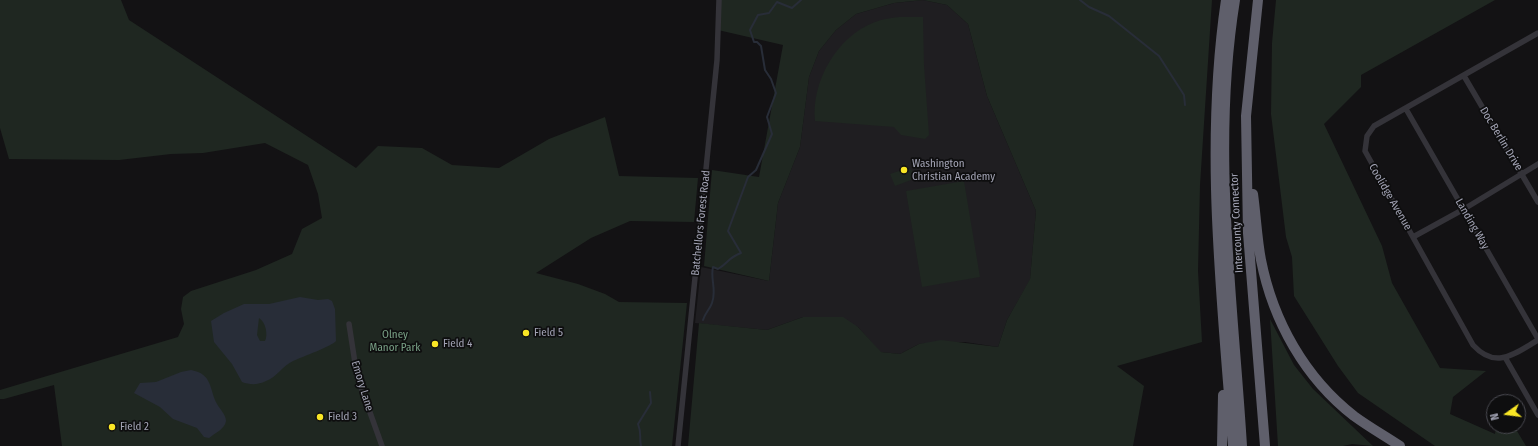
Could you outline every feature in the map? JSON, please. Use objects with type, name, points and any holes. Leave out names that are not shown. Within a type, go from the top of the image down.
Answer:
[{"type":"highway","points":[[1226,0],[1217,76],[1214,145],[1215,197],[1233,446]]},
{"type":"highway","name":"Intercounty Connector","points":[[1234,0],[1224,94],[1223,149],[1225,205],[1242,446]]},
{"type":"highway","name":"Intercounty Connector","points":[[1258,0],[1246,116],[1246,142],[1248,233],[1265,446]]},
{"type":"highway","points":[[1246,142],[1261,260],[1283,329],[1303,362],[1327,392],[1354,416],[1400,446]]},
{"type":"highway","points":[[1222,446],[1226,352]]},
{"type":"street","name":"Batchellors Forest Road","points":[[678,446],[717,60],[719,0]]},
{"type":"street","name":"Coolidge Avenue","points":[[1506,359],[1488,356],[1480,352],[1473,345],[1365,151],[1368,136],[1374,126],[1538,33]]},
{"type":"street","name":"Doc Berlin Drive","points":[[1464,76],[1538,202]]},
{"type":"street","name":"Landing Way","points":[[1406,109],[1538,340]]},
{"type":"street","points":[[1413,237],[1464,209],[1538,164]]},
{"type":"street","name":"Emory Lane","points":[[349,324],[357,376],[382,446]]},
{"type":"street","points":[[1538,340],[1506,359],[1538,415]]},
{"type":"shaded area","name":"Washington Christian Academy","points":[[923,0],[947,5],[968,24],[987,96],[1036,211],[1030,280],[1007,320],[998,347],[965,342],[919,344],[900,354],[880,352],[858,327],[803,317],[767,330],[695,323],[701,267],[769,281],[778,203],[800,147],[809,77],[819,51],[836,30],[856,14],[894,3]]},
{"type":"shaded area","points":[[300,297],[318,300],[328,299],[332,301],[335,309],[336,341],[289,363],[266,381],[257,384],[245,383],[242,382],[232,364],[214,342],[211,321],[244,304],[269,304]],"holes":[[[259,318],[266,329],[265,341],[260,341],[257,335]]]},
{"type":"shaded area","points":[[191,370],[198,372],[207,379],[214,398],[226,419],[224,426],[209,438],[204,437],[197,428],[173,419],[160,407],[134,393],[140,383],[156,382],[181,372]]},
{"type":"green space","name":"Olney Manor Park","points":[[0,0],[121,0],[129,20],[356,168],[378,146],[422,148],[452,165],[499,168],[549,139],[605,117],[619,176],[698,178],[694,222],[630,221],[591,238],[536,273],[578,284],[605,294],[619,302],[687,303],[672,446],[62,446],[54,385],[4,399],[0,399],[0,390],[178,337],[184,324],[181,309],[183,297],[191,291],[256,270],[292,254],[302,229],[322,218],[318,194],[308,165],[265,143],[203,153],[171,154],[119,160],[9,159],[0,128]]},
{"type":"green space","points":[[719,0],[923,0],[894,3],[856,14],[836,30],[819,51],[809,77],[800,147],[778,203],[769,281],[704,266],[712,170],[759,177],[783,45],[718,30]]},
{"type":"green space","points":[[923,0],[1212,0],[1200,185],[1198,271],[1202,342],[1117,366],[1144,386],[1133,446],[688,446],[699,323],[767,330],[803,317],[843,317],[858,327],[881,352],[900,354],[919,344],[941,340],[998,347],[1007,320],[1030,279],[1036,211],[987,96],[968,24],[947,5]]},
{"type":"green space","points":[[1276,0],[1495,0],[1361,75],[1361,87],[1324,124],[1382,246],[1392,283],[1440,368],[1486,371],[1453,397],[1450,414],[1486,430],[1486,434],[1519,434],[1526,446],[1435,446],[1358,393],[1338,366],[1294,296],[1292,257],[1286,237],[1271,114],[1272,43]]},
{"type":"green space","points":[[899,17],[923,17],[924,65],[929,135],[925,139],[901,135],[894,127],[815,121],[817,91],[829,62],[838,49],[861,29],[878,21]]},
{"type":"green space","points":[[908,168],[914,172],[911,180],[895,186],[890,174]]},
{"type":"green space","points":[[964,181],[980,277],[922,287],[906,191]]},
{"type":"green space","points":[[1270,319],[1294,365],[1313,389],[1373,446],[1352,444],[1343,446],[1278,446]]},
{"type":"waterway","points":[[703,320],[711,305],[714,294],[712,276],[713,267],[718,269],[734,256],[741,253],[728,231],[748,177],[756,170],[772,134],[767,117],[776,93],[771,79],[765,70],[761,46],[757,42],[754,42],[750,30],[758,15],[769,13],[777,2],[792,8],[801,0]]},
{"type":"waterway","points":[[1080,0],[1089,7],[1109,16],[1159,56],[1184,95],[1185,105]]},
{"type":"waterway","points":[[641,446],[638,424],[651,403],[650,392]]},
{"type":"place","name":"Washington Christian Academy","points":[[904,170]]},
{"type":"place","name":"Field 5","points":[[526,333]]},
{"type":"place","name":"Field 4","points":[[435,344]]},
{"type":"place","name":"Field 3","points":[[320,417]]},
{"type":"place","name":"Field 2","points":[[112,427]]}]
